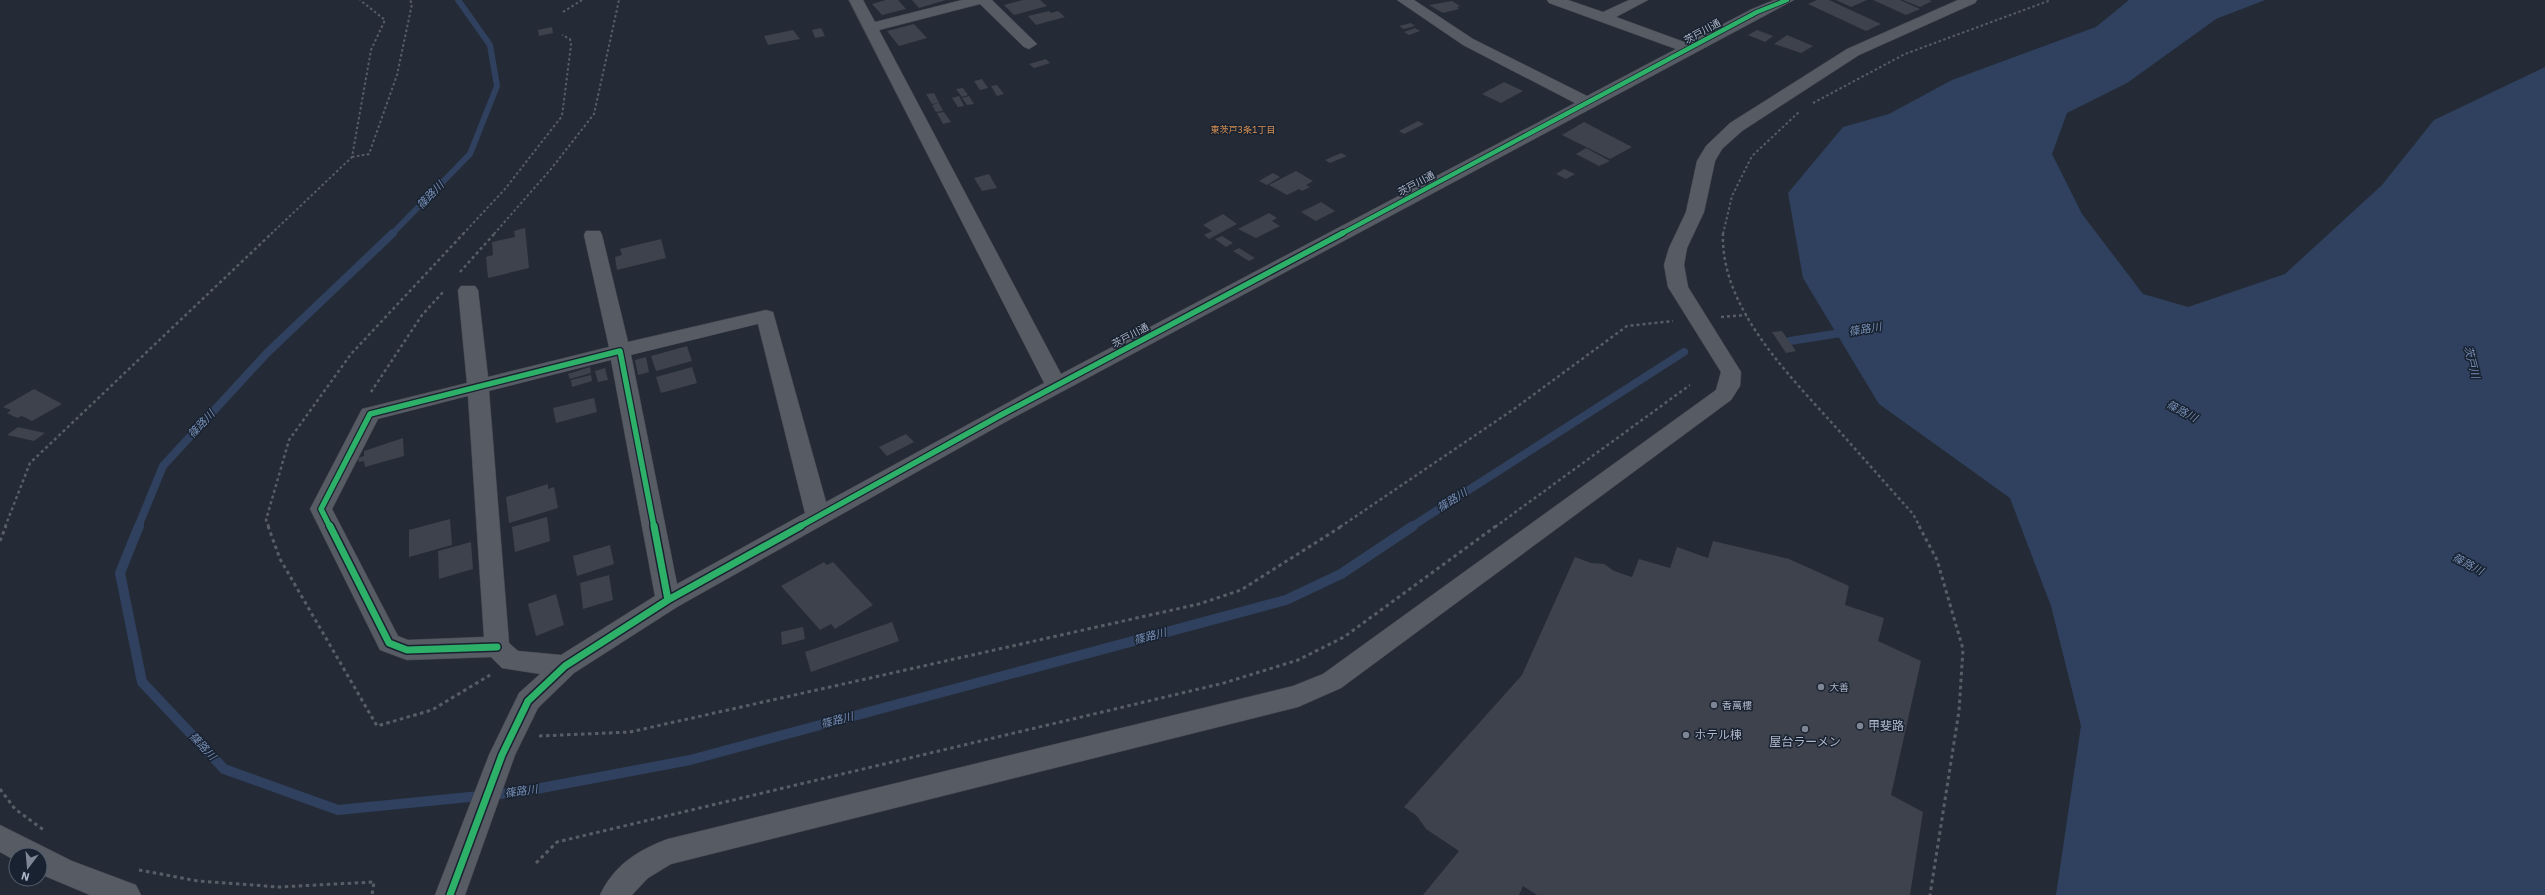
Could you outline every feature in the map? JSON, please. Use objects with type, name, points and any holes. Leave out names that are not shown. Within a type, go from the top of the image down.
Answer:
[{"type":"street","points":[[856,0],[1056,385]]},
{"type":"street","points":[[871,28],[979,0]]},
{"type":"street","points":[[984,0],[1029,44]]},
{"type":"street","points":[[1404,0],[1468,42],[1588,103]]},
{"type":"street","points":[[1554,0],[1690,49]]},
{"type":"street","points":[[1603,18],[1641,0]]},
{"type":"street","name":"茨戸川通","points":[[450,895],[502,755],[528,701],[565,666],[668,600],[1056,385],[1757,12],[1787,0]]},
{"type":"street","points":[[615,895],[622,883],[638,867],[668,852],[1298,696],[1332,681],[1724,395],[1730,386],[1731,372],[1678,287],[1674,265],[1678,248],[1695,212],[1706,162],[1715,146],[1736,126],[1853,52],[1970,0]]},
{"type":"street","points":[[594,235],[620,351],[668,600]]},
{"type":"street","points":[[463,282],[478,386],[497,647],[512,661],[565,666]]},
{"type":"street","points":[[497,647],[408,650],[389,643],[321,509],[370,414],[478,386],[766,316],[818,517]]},
{"type":"street","points":[[0,838],[17,847]]},
{"type":"street","points":[[48,863],[62,871],[131,882]]},
{"type":"path","points":[[352,157],[371,50],[384,20],[360,0]]},
{"type":"path","points":[[0,541],[30,463],[352,157],[369,154],[384,108],[397,75],[412,4],[410,0]]},
{"type":"path","points":[[563,12],[582,0]]},
{"type":"path","points":[[463,282],[594,114],[619,0]]},
{"type":"path","points":[[1808,106],[1905,54],[2051,0]]},
{"type":"path","points":[[1801,110],[1752,156],[1732,196],[1723,226],[1722,249],[1734,289],[1747,315],[1777,361],[1913,514],[1936,560],[1952,608],[1963,650],[1959,711],[1930,895]]},
{"type":"path","points":[[370,414],[371,392],[422,315],[448,286]]},
{"type":"path","points":[[538,736],[630,732],[1199,604],[1241,590],[1385,498],[1514,409],[1627,326],[1696,318],[1747,315]]},
{"type":"path","points":[[536,863],[557,842],[1224,683],[1298,660],[1344,637],[1690,385]]},
{"type":"path","points":[[0,789],[15,809],[47,832]]},
{"type":"path","points":[[131,882],[198,881],[279,886],[374,882],[372,895]]},
{"type":"water","name":"茨戸川","points":[[2129,0],[2265,0],[2216,19],[2127,83],[2067,113],[2052,154],[2082,214],[2143,294],[2188,307],[2285,274],[2382,185],[2434,120],[2545,67],[2545,895],[2056,895],[2081,726],[2051,606],[2010,498],[1879,404],[1803,278],[1788,193],[1843,127],[1889,114],[1952,80],[2096,27]]},
{"type":"building","points":[[886,0],[898,0],[906,9],[882,15],[872,4]]},
{"type":"building","points":[[912,0],[946,0],[919,8]]},
{"type":"building","points":[[1023,0],[1040,0],[1047,6],[1014,15],[1004,5]]},
{"type":"building","points":[[1817,0],[1829,0],[1881,24],[1866,31],[1808,4]]},
{"type":"building","points":[[1836,0],[1867,0],[1851,7]]},
{"type":"building","points":[[1873,0],[1900,0],[1920,9],[1906,15]]},
{"type":"building","points":[[1903,0],[1929,0],[1932,1],[1920,7]]},
{"type":"building","points":[[1452,1],[1460,6],[1457,7],[1459,9],[1443,13],[1429,5]]},
{"type":"building","points":[[1049,11],[1051,13],[1058,11],[1065,17],[1036,25],[1028,16]]},
{"type":"building","points":[[1411,23],[1415,26],[1404,29],[1399,26]]},
{"type":"building","points":[[914,24],[927,38],[899,46],[887,31]]},
{"type":"building","points":[[552,27],[553,33],[539,36],[538,30]]},
{"type":"building","points":[[821,28],[825,36],[815,38],[812,30]]},
{"type":"building","points":[[1415,28],[1420,31],[1409,35],[1404,32]]},
{"type":"building","points":[[793,30],[800,39],[768,45],[764,36]]},
{"type":"building","points":[[1757,30],[1773,36],[1765,42],[1748,35]]},
{"type":"building","points":[[1787,35],[1813,46],[1801,53],[1774,44]]},
{"type":"building","points":[[1046,59],[1050,63],[1034,68],[1029,64]]},
{"type":"building","points":[[982,79],[988,88],[980,90],[974,81]]},
{"type":"building","points":[[1504,82],[1523,91],[1501,103],[1482,94]]},
{"type":"building","points":[[997,85],[1004,94],[997,96],[991,86]]},
{"type":"building","points":[[963,88],[968,95],[962,97],[956,89]]},
{"type":"building","points":[[934,93],[939,103],[932,104],[926,94]]},
{"type":"building","points":[[959,96],[964,106],[958,107],[952,98]]},
{"type":"building","points":[[969,96],[974,104],[967,105],[962,98]]},
{"type":"building","points":[[939,103],[943,111],[936,112],[932,105]]},
{"type":"building","points":[[944,112],[951,122],[943,124],[937,113]]},
{"type":"building","points":[[1418,121],[1424,124],[1404,134],[1399,131]]},
{"type":"building","points":[[1584,122],[1632,147],[1610,159],[1562,135]]},
{"type":"building","points":[[1586,148],[1610,161],[1599,166],[1576,154]]},
{"type":"building","points":[[1341,153],[1347,156],[1330,163],[1325,160]]},
{"type":"building","points":[[1564,169],[1575,174],[1566,179],[1556,174]]},
{"type":"building","points":[[1296,171],[1313,181],[1306,185],[1310,187],[1302,191],[1299,189],[1287,195],[1269,185]]},
{"type":"building","points":[[1273,173],[1280,177],[1267,185],[1259,181]]},
{"type":"building","points":[[989,174],[997,188],[982,191],[974,178]]},
{"type":"building","points":[[1321,202],[1335,211],[1316,221],[1301,212]]},
{"type":"building","points":[[1269,213],[1277,218],[1272,221],[1280,226],[1256,238],[1238,229]]},
{"type":"building","points":[[1223,214],[1237,224],[1209,239],[1204,235],[1212,231],[1203,225]]},
{"type":"building","points":[[525,228],[529,268],[488,278],[486,257],[493,255],[492,242],[515,237],[514,231]]},
{"type":"building","points":[[1222,236],[1233,243],[1226,247],[1215,239]]},
{"type":"building","points":[[661,239],[666,258],[617,270],[615,257],[622,255],[620,249]]},
{"type":"building","points":[[1239,248],[1255,258],[1249,261],[1233,251]]},
{"type":"building","points":[[1782,331],[1796,351],[1786,353],[1772,332]]},
{"type":"building","points":[[687,346],[692,361],[656,371],[651,356]]},
{"type":"building","points":[[646,357],[649,372],[638,375],[635,360]]},
{"type":"building","points":[[590,367],[591,373],[570,379],[568,374]]},
{"type":"building","points":[[692,367],[697,383],[661,393],[656,377]]},
{"type":"building","points":[[605,368],[608,380],[598,382],[595,371]]},
{"type":"building","points":[[591,375],[592,381],[572,387],[571,380]]},
{"type":"building","points":[[34,389],[62,404],[32,421],[22,416],[17,418],[7,413],[11,410],[3,407]]},
{"type":"building","points":[[594,398],[597,412],[556,423],[553,408]]},
{"type":"building","points":[[18,427],[45,433],[34,441],[7,435]]},
{"type":"building","points":[[906,434],[914,442],[887,456],[879,447]]},
{"type":"building","points":[[403,438],[404,456],[365,467],[364,461],[359,462],[358,458],[364,456],[364,451]]},
{"type":"building","points":[[548,484],[548,489],[554,487],[558,508],[509,523],[506,497]]},
{"type":"building","points":[[547,517],[550,541],[515,552],[512,527]]},
{"type":"building","points":[[450,519],[452,545],[409,557],[409,530]]},
{"type":"building","name":"ホテル棟","points":[[1713,541],[1789,559],[1849,586],[1845,605],[1884,618],[1878,641],[1921,661],[1891,795],[1923,812],[1910,895],[1537,895],[1523,886],[1519,895],[1423,895],[1459,851],[1426,829],[1417,816],[1404,807],[1522,675],[1575,557],[1591,563],[1604,564],[1614,571],[1632,577],[1639,559],[1670,568],[1677,547],[1708,558]]},
{"type":"building","points":[[471,542],[473,569],[439,579],[438,551]]},
{"type":"building","points":[[610,545],[614,564],[577,576],[573,556]]},
{"type":"building","points":[[824,562],[827,565],[833,562],[873,605],[835,629],[831,624],[820,630],[781,586]]},
{"type":"building","points":[[609,575],[613,600],[583,609],[580,583]]},
{"type":"building","points":[[556,594],[564,625],[536,636],[528,604]]},
{"type":"building","points":[[892,622],[899,641],[811,672],[805,652]]},
{"type":"building","points":[[803,627],[805,639],[782,645],[781,632]]},
{"type":"waterway","name":"篠路川","points":[[393,233],[470,154],[497,86],[490,45],[458,0]]},
{"type":"waterway","name":"篠路川","points":[[138,527],[163,466],[267,353],[393,233]]},
{"type":"waterway","name":"篠路川","points":[[1790,341],[1847,332]]},
{"type":"waterway","name":"篠路川","points":[[1411,527],[1684,352]]},
{"type":"waterway","name":"篠路川","points":[[139,526],[120,573],[142,682],[224,769],[338,810],[520,792],[690,760],[1286,600],[1341,574],[1413,526]]},
{"type":"cycle path","points":[[450,895],[502,755],[528,701],[565,666],[668,600],[1001,415],[1757,12],[1787,0]]},
{"type":"cycle path","points":[[497,647],[407,650],[389,643],[321,509],[370,414],[620,351],[668,600]]},
{"type":"place","name":"大善","points":[[1821,687]]},
{"type":"place","name":"香萬樓","points":[[1714,705]]},
{"type":"place","name":"甲斐路","points":[[1860,726]]},
{"type":"place","name":"屋台ラーメン","points":[[1805,729]]},
{"type":"place","name":"ホテル棟","points":[[1686,735]]},
{"type":"district","name":"東茨戸3条1丁目","points":[[1243,130]]}]
